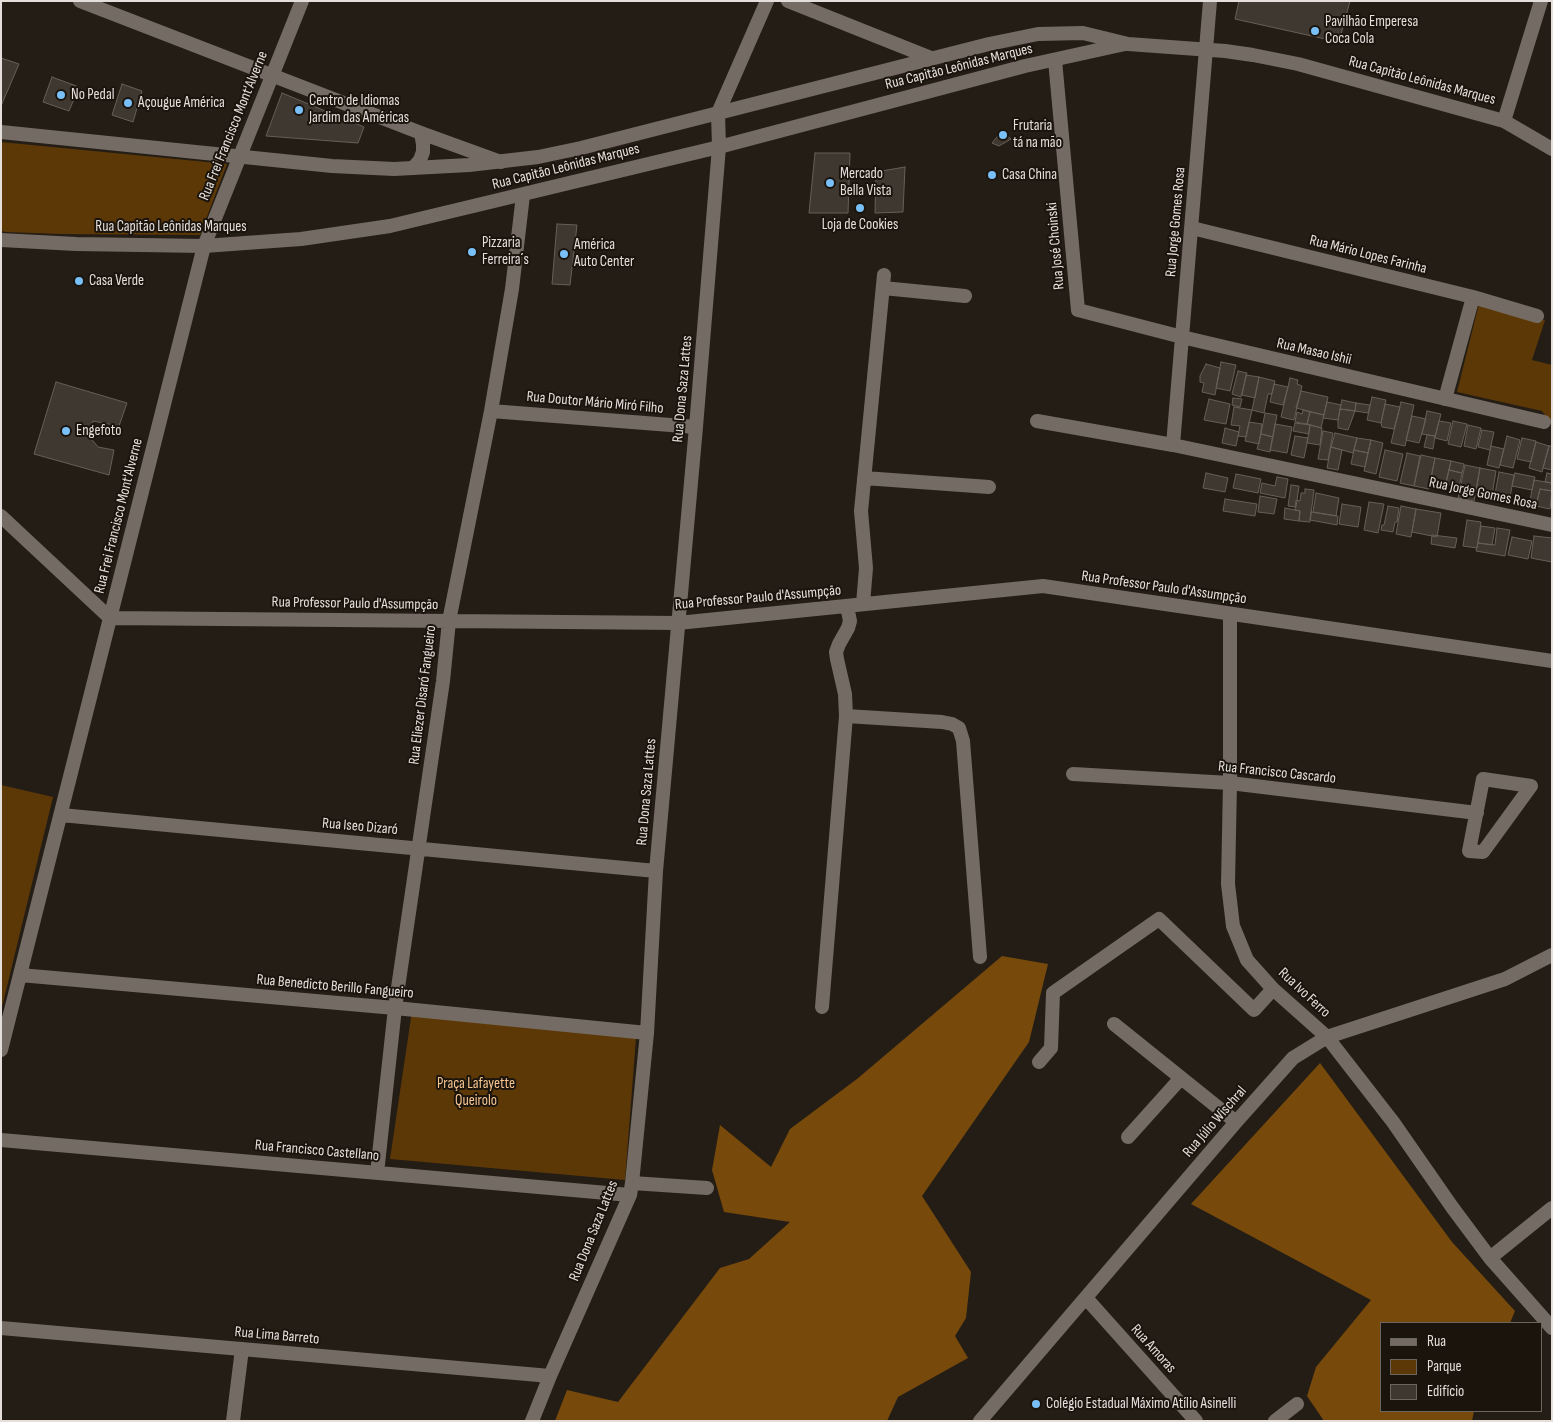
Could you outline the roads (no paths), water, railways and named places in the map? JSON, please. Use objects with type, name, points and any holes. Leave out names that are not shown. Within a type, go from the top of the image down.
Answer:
[{"type":"street","points":[[80,1],[420,133],[501,162]]},
{"type":"street","name":"Rua Frei Francisco Mont'Alverne","points":[[1,1050],[204,246],[302,1]]},
{"type":"street","points":[[718,113],[766,1]]},
{"type":"street","points":[[788,1],[931,58]]},
{"type":"street","name":"Rua Jorge Gomes Rosa","points":[[1173,445],[1210,1]]},
{"type":"street","points":[[1504,120],[1540,1]]},
{"type":"street","name":"Rua Capitão Leônidas Marques","points":[[1,132],[364,168],[413,168],[501,162],[588,147],[931,58],[1038,34],[1083,33],[1128,44],[1206,49],[1253,55],[1298,64],[1504,120],[1552,149]]},
{"type":"street","name":"Rua Capitão Leônidas Marques","points":[[1,240],[76,244],[204,246],[301,239],[390,226],[719,147],[1025,66],[1128,44]]},
{"type":"street","name":"Rua José Choinski","points":[[1055,60],[1078,310]]},
{"type":"street","name":"Rua Dona Saza Lattes","points":[[532,1421],[631,1189],[647,1033],[656,871],[719,147],[718,113]]},
{"type":"street","points":[[413,168],[420,160],[423,152],[420,133]]},
{"type":"street","name":"Rua Eliezer Disaró Fangueiro","points":[[377,1173],[394,1008],[443,681],[449,621],[491,411],[512,288],[523,195]]},
{"type":"street","name":"Rua Mário Lopes Farinha","points":[[1192,228],[1473,297],[1537,316]]},
{"type":"street","points":[[863,604],[866,568],[861,519],[884,282],[965,296]]},
{"type":"street","points":[[1446,399],[1473,297]]},
{"type":"street","name":"Rua Masao Ishii","points":[[1078,310],[1182,337],[1544,422]]},
{"type":"street","name":"Rua Doutor Mário Miró Filho","points":[[491,411],[696,428]]},
{"type":"street","name":"Rua Jorge Gomes Rosa","points":[[1037,421],[1173,445],[1552,524]]},
{"type":"street","points":[[864,478],[988,487]]},
{"type":"street","points":[[1,516],[110,618]]},
{"type":"street","name":"Rua Professor Paulo d'Assumpção","points":[[110,618],[678,623],[1043,586],[1552,661]]},
{"type":"street","points":[[822,1007],[846,716],[845,694],[836,652],[850,621],[847,606]]},
{"type":"street","name":"Rua Ivo Ferro","points":[[1230,614],[1228,884],[1233,926],[1247,960],[1274,989],[1327,1037],[1393,1122],[1490,1258],[1552,1328]]},
{"type":"street","points":[[846,716],[942,722],[959,728],[963,741],[980,957]]},
{"type":"street","name":"Rua Francisco Cascardo","points":[[1073,774],[1230,783],[1476,813]]},
{"type":"street","points":[[1483,779],[1531,786],[1483,852],[1469,851],[1476,813],[1483,779]]},
{"type":"street","name":"Rua Iseo Dizaró","points":[[60,815],[656,871]]},
{"type":"street","points":[[1039,1062],[1051,1048],[1053,993],[1159,919],[1254,1010],[1274,989]]},
{"type":"street","name":"Rua Júlio Wischral","points":[[980,1421],[1293,1058],[1327,1037],[1505,979],[1552,954]]},
{"type":"street","name":"Rua Benedicto Berillo Fangueiro","points":[[20,975],[394,1008],[647,1033]]},
{"type":"street","points":[[1114,1024],[1236,1122]]},
{"type":"street","points":[[1128,1137],[1181,1078]]},
{"type":"street","name":"Rua Francisco Castellano","points":[[1,1140],[377,1173],[631,1189],[707,1188]]},
{"type":"street","points":[[1490,1258],[1552,1208]]},
{"type":"street","name":"Rua Amoras","points":[[1086,1298],[1196,1421]]},
{"type":"street","name":"Rua Lima Barreto","points":[[1,1328],[550,1376]]},
{"type":"street","points":[[233,1421],[242,1349]]},
{"type":"street","points":[[1275,1421],[1297,1404]]},
{"type":"place","name":"Pavilhão Emperesa Coca Cola","points":[[1315,31]]},
{"type":"place","name":"No Pedal","points":[[61,95]]},
{"type":"place","name":"Açougue América","points":[[128,103]]},
{"type":"place","name":"Centro de Idiomas Jardim das Américas","points":[[299,110]]},
{"type":"place","name":"Frutaria tá na mão","points":[[1003,135]]},
{"type":"place","name":"Casa China","points":[[992,175]]},
{"type":"place","name":"Mercado Bella Vista","points":[[830,183]]},
{"type":"place","name":"Loja de Cookies","points":[[860,208]]},
{"type":"place","name":"Pizzaria Ferreira´s","points":[[472,252]]},
{"type":"place","name":"América Auto Center","points":[[564,254]]},
{"type":"place","name":"Casa Verde","points":[[79,281]]},
{"type":"place","name":"Engefoto","points":[[66,431]]},
{"type":"place","name":"Colégio Estadual Máximo Atílio Asinelli","points":[[1036,1404]]},
{"type":"park label","name":"Praça Lafayette Queirolo","points":[[476,1092]]}]
